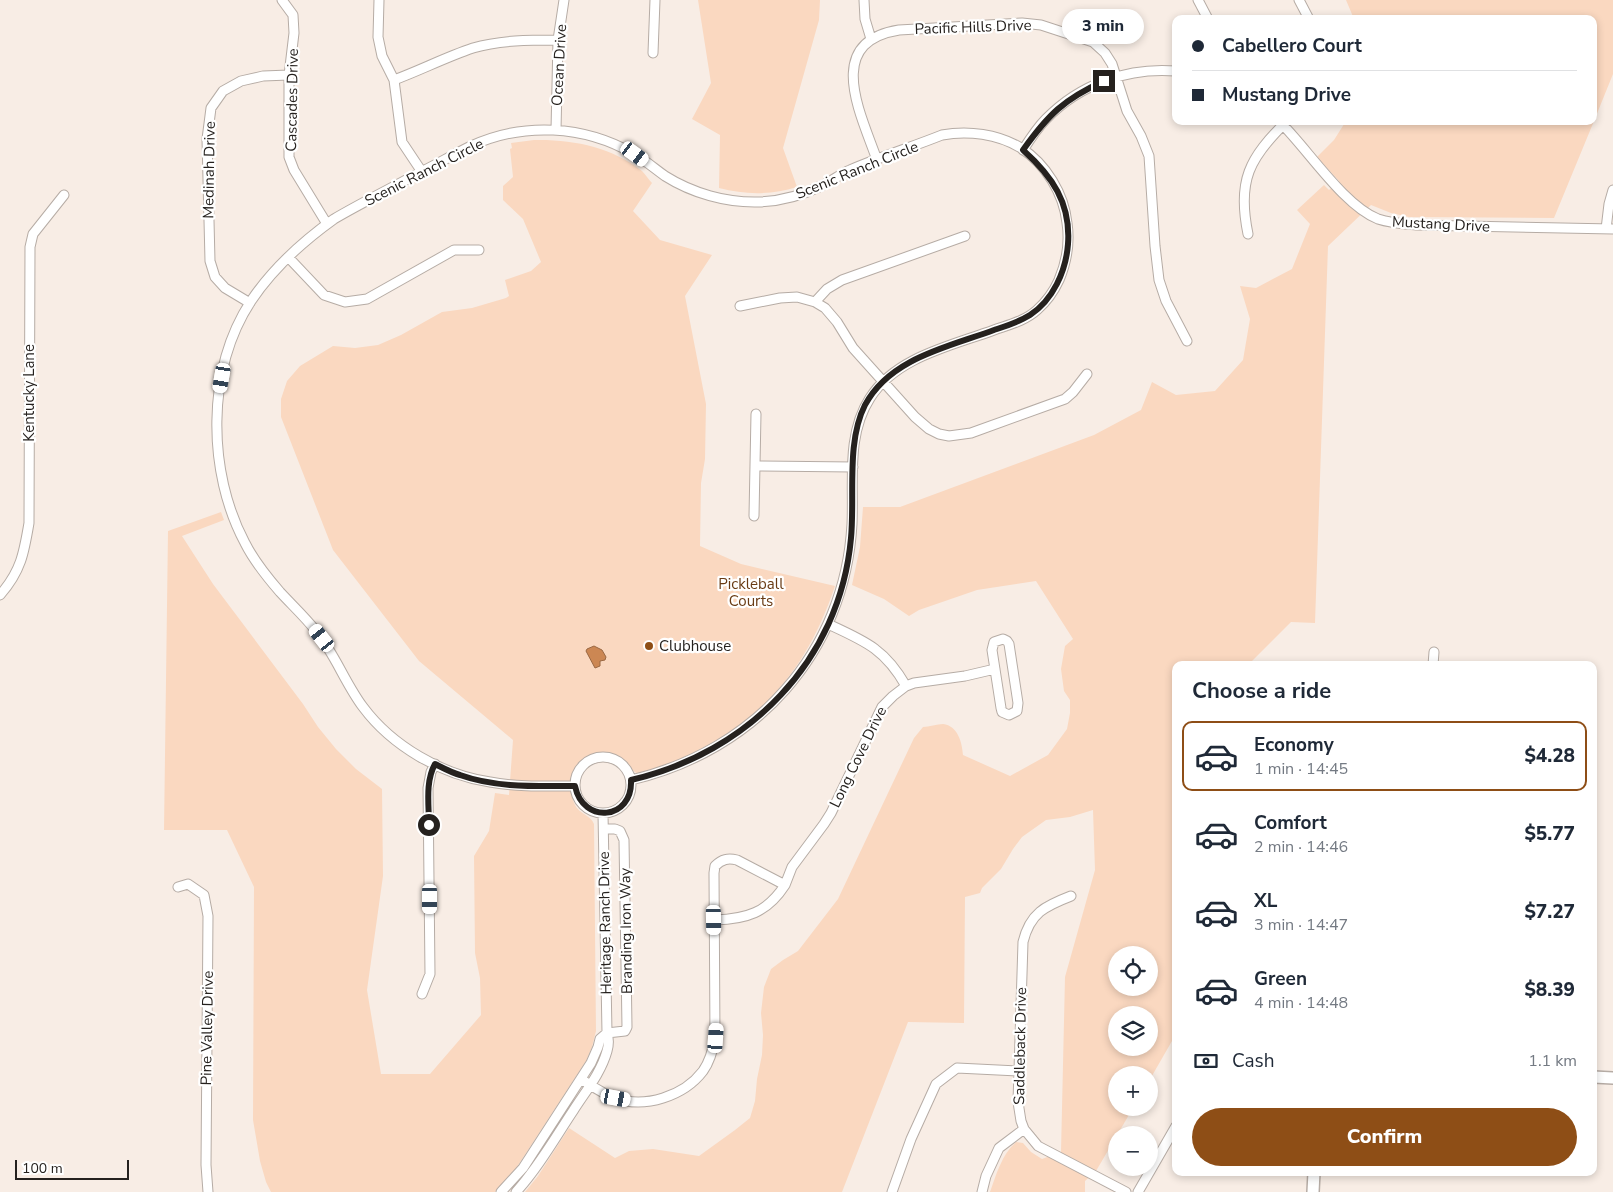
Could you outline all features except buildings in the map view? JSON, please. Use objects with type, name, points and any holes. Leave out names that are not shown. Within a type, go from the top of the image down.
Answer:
[{"type":"main road","points":[[1597,1077],[1613,1078]]},
{"type":"main road","points":[[1314,1176],[1314,1192]]},
{"type":"street","name":"Cascades Drive","points":[[284,0],[293,15],[294,33],[289,75],[289,157],[294,170],[327,224]]},
{"type":"street","points":[[379,0],[378,38],[382,56],[394,80],[402,142],[422,172]]},
{"type":"street","name":"Ocean Drive","points":[[556,130],[558,40],[564,0]]},
{"type":"street","points":[[654,53],[655,0]]},
{"type":"street","points":[[864,0],[865,19],[871,39],[857,56],[852,82],[856,100],[877,160]]},
{"type":"street","points":[[1198,0],[1206,15]]},
{"type":"street","points":[[1299,0],[1306,15]]},
{"type":"street","name":"Pacific Hills Drive","points":[[871,39],[879,34],[899,30],[1031,23],[1093,42],[1105,53],[1117,76],[1127,111],[1141,136],[1149,156],[1155,253],[1162,289],[1187,341]]},
{"type":"street","points":[[394,80],[439,60],[476,48],[513,41],[558,40]]},
{"type":"street","points":[[1023,150],[1042,124],[1056,110],[1080,92],[1128,73],[1172,70]]},
{"type":"street","name":"Medinah Drive","points":[[250,303],[225,288],[215,277],[210,261],[207,139],[211,108],[223,91],[242,81],[263,76],[289,75]]},
{"type":"street","points":[[1248,234],[1243,204],[1245,183],[1256,155],[1281,125]]},
{"type":"street","name":"Mustang Drive","points":[[1285,125],[1349,198],[1371,215],[1380,219],[1416,225],[1610,229]]},
{"type":"street","name":"Scenic Ranch Circle","points":[[575,786],[505,784],[459,775],[413,752],[395,740],[371,717],[353,693],[322,638],[270,581],[252,556],[232,514],[220,468],[216,432],[217,405],[222,378],[237,326],[250,303],[267,279],[288,257],[327,224],[471,146],[497,136],[523,131],[556,130],[573,132],[602,140],[635,154],[664,176],[689,189],[735,201],[772,201],[797,195],[822,186],[849,170],[952,133],[963,132],[990,136],[1023,150],[1041,167],[1056,187],[1067,219],[1068,240],[1065,262],[1052,293],[1038,310],[1022,320],[921,357],[902,367],[883,381],[866,405],[855,433],[852,524],[849,554],[841,588],[828,624],[805,666],[780,697],[752,722],[720,745],[665,770],[631,780]]},
{"type":"street","points":[[1610,229],[1609,204],[1613,190]]},
{"type":"street","name":"Kentucky Lane","points":[[0,595],[20,565],[25,552],[29,524],[30,247],[33,234],[64,195]]},
{"type":"street","points":[[815,302],[828,289],[842,280],[965,236]]},
{"type":"street","points":[[288,257],[324,295],[345,302],[367,299],[454,250],[479,250]]},
{"type":"street","points":[[740,306],[788,297],[798,297],[815,302],[825,308],[832,315],[853,348],[922,424],[939,434],[949,436],[971,434],[1065,399],[1087,374]]},
{"type":"street","points":[[754,516],[756,414]]},
{"type":"street","points":[[755,466],[853,467]]},
{"type":"street","points":[[828,624],[860,639],[881,653],[890,661],[906,686]]},
{"type":"street","points":[[1003,639],[1010,644],[1018,708],[1014,714],[1009,715],[1002,712],[995,669],[992,646],[998,640],[1003,639]]},
{"type":"street","points":[[1433,661],[1434,652]]},
{"type":"street","name":"Long Cove Drive","points":[[714,920],[742,918],[754,913],[774,900],[785,885],[792,867],[831,813],[886,701],[906,686],[914,683],[965,676],[995,669]]},
{"type":"street","points":[[605,757],[614,759],[628,771],[631,780],[629,796],[625,803],[611,812],[603,813],[587,808],[577,795],[575,786],[576,777],[580,769],[587,762],[595,758],[605,757]]},
{"type":"street","points":[[422,994],[430,974],[428,788],[431,772],[435,764]]},
{"type":"street","name":"Heritage Ranch Drive","points":[[516,1192],[535,1169],[590,1084],[607,1052],[610,1039],[607,1032],[603,813]]},
{"type":"street","name":"Branding Iron Way","points":[[604,829],[615,829],[622,834],[625,878],[627,1027],[625,1031],[621,1032],[607,1032]]},
{"type":"street","points":[[581,1078],[616,1098],[628,1101],[656,1100],[681,1090],[693,1082],[703,1071],[716,1038],[715,866],[724,859],[731,858],[785,885]]},
{"type":"street","name":"Pine Valley Drive","points":[[178,887],[188,884],[204,895],[208,916],[206,1165],[208,1192]]},
{"type":"street","name":"Saddleback Drive","points":[[1024,1130],[1019,1112],[1018,1071],[1022,953],[1025,932],[1030,923],[1044,908],[1071,896]]},
{"type":"street","name":"Heritage Ranch Drive","points":[[503,1191],[522,1168],[581,1078],[595,1055],[600,1039],[607,1032]]},
{"type":"street","points":[[892,1192],[910,1139],[936,1084],[958,1068],[1018,1071]]},
{"type":"street","points":[[982,1192],[986,1176],[999,1148],[1024,1130],[1038,1146],[1126,1192]]},
{"type":"street","points":[[1138,1192],[1172,1133]]},
{"type":"green space","points":[[698,0],[820,0],[819,20],[783,148],[797,187],[778,192],[758,193],[719,188],[720,135],[692,119],[711,83]]},
{"type":"green space","points":[[1346,0],[1613,0],[1613,74],[1597,114],[1597,15],[1352,15]]},
{"type":"green space","points":[[1343,125],[1592,125],[1554,218],[1409,217],[1391,213],[1371,205],[1328,246],[1315,623],[1291,622],[1252,661],[1172,661],[1172,1041],[1158,1066],[1108,1066],[1108,1116],[1128,1116],[1122,1126],[1108,1126],[1108,1151],[1096,1171],[1085,1181],[1085,1192],[990,1192],[1003,1159],[1016,1142],[1023,1143],[1031,1152],[1042,1159],[1061,1152],[1065,977],[1095,870],[1093,810],[1070,817],[1046,820],[1022,837],[1001,869],[982,888],[980,893],[965,897],[964,1023],[908,1022],[842,1192],[525,1192],[538,1176],[569,1128],[615,1158],[629,1151],[653,1149],[699,1156],[750,1118],[755,1101],[762,1055],[761,1013],[764,987],[771,969],[798,951],[838,899],[914,738],[923,727],[941,724],[948,725],[958,735],[963,755],[1010,776],[1048,755],[1067,729],[1070,700],[1064,691],[1061,669],[1065,646],[1073,639],[1036,581],[977,590],[919,610],[909,616],[884,599],[852,585],[860,547],[863,507],[900,507],[1094,435],[1141,410],[1152,382],[1176,395],[1215,391],[1243,360],[1250,319],[1240,286],[1256,288],[1292,269],[1310,224],[1297,210],[1324,185],[1329,190],[1339,181],[1317,157],[1334,140]]},
{"type":"green space","name":"Pickleball Courts","points":[[534,140],[563,141],[591,146],[605,150],[630,163],[642,171],[652,183],[633,211],[660,240],[712,255],[685,296],[706,404],[705,459],[701,483],[700,546],[741,564],[835,586],[821,622],[804,654],[785,681],[763,706],[737,726],[709,745],[641,774],[633,771],[620,758],[609,754],[599,754],[590,757],[577,769],[571,786],[575,805],[594,824],[596,1031],[586,1061],[515,1170],[495,1192],[271,1192],[260,1161],[253,1120],[254,887],[227,830],[164,830],[168,531],[221,512],[224,520],[182,536],[213,584],[303,704],[318,727],[356,769],[382,789],[383,876],[367,990],[381,1074],[430,1074],[481,1015],[480,978],[475,953],[474,856],[489,831],[495,793],[509,795],[513,740],[419,661],[333,550],[281,417],[281,399],[287,381],[300,366],[333,346],[355,348],[378,345],[401,335],[442,312],[472,308],[509,296],[505,280],[531,271],[541,262],[523,219],[503,200],[503,186],[513,177],[511,143]]},
{"type":"shaded area","points":[[594,646],[602,650],[606,657],[605,660],[600,661],[600,666],[595,668],[586,651]]},
{"type":"place","name":"Clubhouse","points":[[649,646]]},
{"type":"route","points":[[429,825],[428,788],[431,772],[435,764],[475,780],[505,784],[575,786],[577,795],[587,808],[595,812],[611,812],[625,803],[629,796],[631,780],[684,764],[706,753],[736,735],[780,697],[805,666],[828,624],[841,588],[851,542],[855,433],[866,405],[883,381],[892,373],[927,354],[1022,320],[1038,310],[1052,293],[1061,274],[1068,251],[1067,219],[1056,187],[1041,167],[1023,150],[1046,119],[1056,110],[1080,92],[1104,81]]}]
